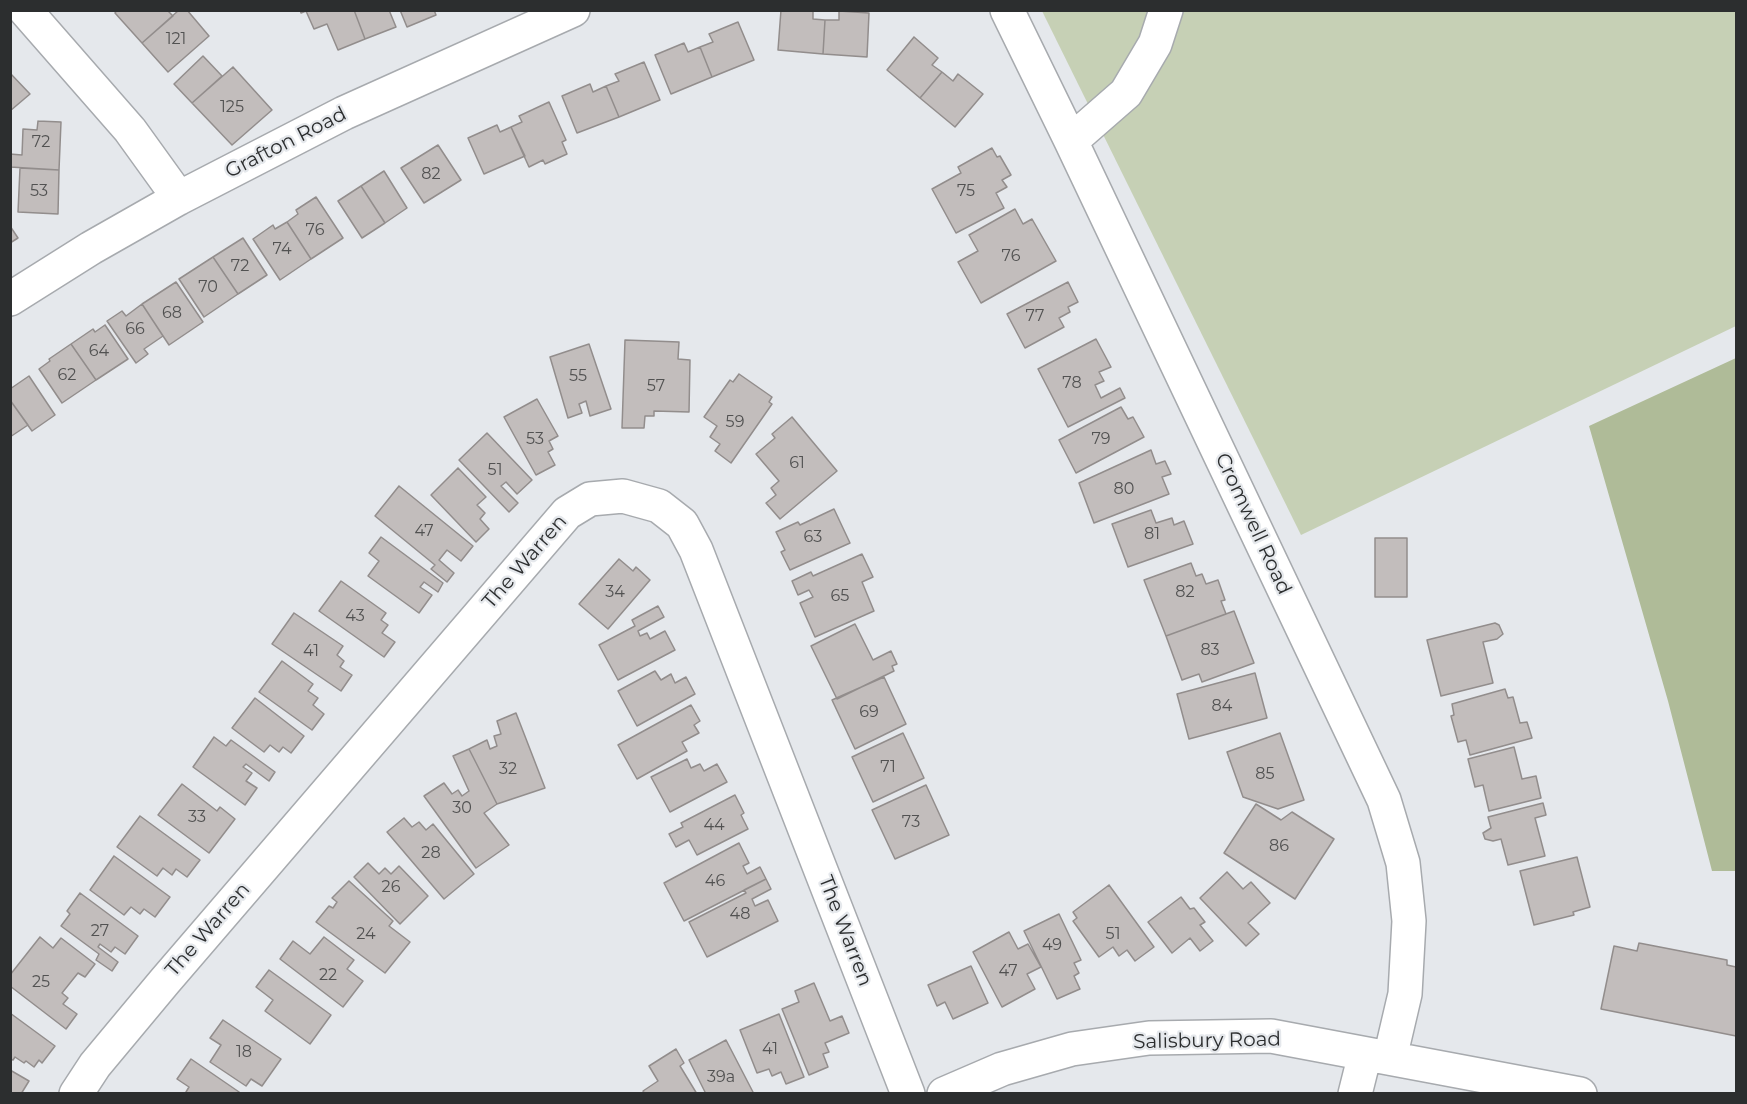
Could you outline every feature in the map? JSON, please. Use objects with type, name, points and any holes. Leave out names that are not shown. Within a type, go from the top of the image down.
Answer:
[{"type":"street","points":[[25,10],[130,130],[179,198]]},
{"type":"street","name":"Grafton Road","points":[[10,298],[90,248],[179,198],[344,113],[573,10]]},
{"type":"street","name":"Cromwell Road","points":[[1007,10],[1384,800],[1403,863],[1409,921],[1405,994],[1378,1056],[1355,1094]]},
{"type":"street","points":[[1071,141],[1126,93],[1155,44],[1166,10]]},
{"type":"street","name":"The Warren","points":[[76,1094],[95,1065],[165,981],[567,513],[590,499],[623,496],[659,506],[682,524],[696,550],[908,1094]]},
{"type":"street","name":"Salisbury Road","points":[[944,1094],[1002,1070],[1072,1049],[1149,1038],[1270,1036],[1580,1094]]},
{"type":"green space","points":[[1042,11],[1736,11],[1736,326],[1301,535]]},
{"type":"green space","points":[[1736,358],[1736,871],[1712,871],[1668,701],[1589,426]]},
{"type":"building","points":[[117,10],[167,10],[173,16],[142,43],[115,13]]},
{"type":"building","points":[[179,10],[187,10],[209,36],[168,72],[142,43]]},
{"type":"building","points":[[300,10],[354,10],[365,39],[338,50],[327,24],[314,29],[306,11],[301,13]]},
{"type":"building","points":[[354,10],[389,10],[396,27],[365,39]]},
{"type":"building","points":[[400,10],[434,10],[436,15],[407,27]]},
{"type":"building","points":[[781,10],[813,10],[813,19],[825,20],[823,54],[778,50]]},
{"type":"building","points":[[839,11],[869,13],[867,57],[823,54],[825,20],[839,20]]},
{"type":"building","points":[[738,22],[754,60],[712,77],[700,47],[713,42],[709,34]]},
{"type":"building","points":[[914,37],[938,58],[932,65],[942,72],[920,98],[887,70]]},
{"type":"building","points":[[684,43],[688,52],[700,47],[712,77],[671,94],[655,55]]},
{"type":"building","points":[[203,56],[222,76],[192,103],[174,84]]},
{"type":"building","points":[[644,62],[660,100],[619,117],[606,86],[619,81],[615,74]]},
{"type":"building","points":[[233,67],[272,110],[232,145],[192,103]]},
{"type":"building","points":[[942,72],[953,81],[958,74],[983,94],[955,127],[920,98]]},
{"type":"building","points":[[10,73],[30,94],[10,111]]},
{"type":"building","points":[[590,84],[593,92],[606,86],[619,117],[577,133],[562,96]]},
{"type":"building","points":[[549,102],[566,140],[562,142],[567,154],[545,164],[543,160],[529,167],[511,127],[522,122],[519,116]]},
{"type":"building","points":[[38,121],[61,122],[59,170],[10,167],[10,154],[22,155],[23,129],[37,130]]},
{"type":"building","points":[[497,125],[500,132],[511,127],[525,156],[484,174],[468,138]]},
{"type":"building","points":[[438,145],[461,180],[424,203],[401,168]]},
{"type":"building","points":[[992,148],[997,157],[1000,156],[1011,175],[1002,180],[1007,187],[996,193],[1004,208],[956,233],[932,189],[961,173],[958,167]]},
{"type":"building","points":[[20,168],[59,170],[58,214],[18,212]]},
{"type":"building","points":[[384,171],[407,208],[385,223],[361,186]]},
{"type":"building","points":[[361,186],[385,223],[362,238],[338,201]]},
{"type":"building","points":[[316,197],[343,238],[311,259],[287,222],[298,214],[296,210]]},
{"type":"building","points":[[1015,209],[1023,224],[1032,219],[1056,261],[981,303],[958,262],[978,251],[969,235]]},
{"type":"building","points":[[287,222],[311,259],[280,280],[253,239],[273,225],[275,229]]},
{"type":"building","points":[[10,226],[18,238],[10,243]]},
{"type":"building","points":[[243,238],[267,275],[238,294],[213,257]]},
{"type":"building","points":[[213,257],[238,294],[204,317],[179,279]]},
{"type":"building","points":[[176,282],[203,322],[169,345],[142,304]]},
{"type":"building","points":[[1068,282],[1078,302],[1068,307],[1070,312],[1059,318],[1064,327],[1025,348],[1007,314]]},
{"type":"building","points":[[142,304],[163,336],[144,349],[148,354],[136,363],[107,321],[122,311],[126,316]]},
{"type":"building","points":[[105,325],[128,359],[96,380],[71,344],[93,329],[95,332]]},
{"type":"building","points":[[1096,339],[1111,367],[1099,372],[1104,381],[1095,385],[1101,398],[1120,388],[1125,398],[1068,427],[1038,369]]},
{"type":"building","points":[[625,340],[679,342],[678,359],[690,360],[689,412],[654,411],[654,416],[645,416],[644,428],[622,428]]},
{"type":"building","points":[[71,344],[96,380],[62,403],[39,369]]},
{"type":"building","points":[[589,344],[611,409],[590,416],[586,401],[579,404],[582,413],[568,418],[550,357]]},
{"type":"building","points":[[739,374],[772,397],[769,402],[772,404],[731,463],[715,451],[720,444],[710,437],[717,426],[704,417],[730,380],[733,382]]},
{"type":"building","points":[[29,376],[55,415],[32,431],[10,400],[10,389]]},
{"type":"building","points":[[537,399],[558,436],[549,441],[553,449],[548,452],[555,465],[536,475],[504,417]]},
{"type":"building","points":[[10,400],[28,425],[10,437]]},
{"type":"building","points":[[1121,407],[1128,419],[1133,417],[1144,437],[1076,473],[1059,440]]},
{"type":"building","points":[[792,417],[837,471],[780,519],[766,503],[776,495],[771,488],[779,481],[756,454],[775,438],[772,434]]},
{"type":"building","points":[[487,433],[532,480],[517,494],[506,482],[501,486],[518,503],[509,512],[459,460]]},
{"type":"building","points":[[1151,450],[1156,464],[1165,461],[1171,474],[1162,477],[1169,494],[1094,523],[1079,483]]},
{"type":"building","points":[[458,468],[486,497],[477,505],[485,513],[480,519],[489,529],[476,542],[431,495]]},
{"type":"building","points":[[399,486],[473,546],[461,561],[447,550],[439,560],[454,573],[447,582],[431,569],[435,565],[375,516]]},
{"type":"building","points":[[834,509],[850,543],[790,570],[781,552],[785,550],[776,532],[798,522],[800,525]]},
{"type":"building","points":[[1151,510],[1156,523],[1172,518],[1174,525],[1184,521],[1193,544],[1128,567],[1112,524]]},
{"type":"building","points":[[381,537],[443,583],[438,592],[424,582],[420,587],[432,595],[419,613],[368,576],[379,561],[369,553]]},
{"type":"building","points":[[1375,538],[1407,538],[1407,597],[1375,597]]},
{"type":"building","points":[[862,554],[873,577],[862,582],[874,611],[815,637],[800,603],[813,597],[809,590],[798,595],[792,581],[811,572],[813,576]]},
{"type":"building","points":[[619,559],[633,571],[636,567],[650,580],[608,629],[579,604]]},
{"type":"building","points":[[1191,563],[1196,576],[1202,574],[1206,584],[1218,580],[1225,600],[1221,601],[1226,614],[1166,636],[1144,580]]},
{"type":"building","points":[[341,581],[386,613],[381,620],[388,625],[382,633],[395,642],[384,657],[319,611]]},
{"type":"building","points":[[658,606],[664,617],[638,631],[640,636],[647,633],[650,639],[665,631],[675,650],[618,680],[599,645],[635,626],[632,620]]},
{"type":"building","points":[[1234,611],[1254,663],[1202,682],[1199,674],[1182,680],[1166,636]]},
{"type":"building","points":[[294,613],[343,646],[337,655],[344,661],[340,667],[352,675],[341,691],[272,644]]},
{"type":"building","points":[[1495,623],[1499,625],[1503,634],[1497,639],[1483,642],[1493,683],[1441,696],[1427,640]]},
{"type":"building","points":[[855,624],[873,660],[891,651],[897,664],[892,666],[894,671],[837,699],[811,646]]},
{"type":"building","points":[[282,661],[313,684],[308,691],[318,698],[313,705],[324,714],[312,730],[259,692]]},
{"type":"building","points":[[655,671],[661,680],[671,674],[675,683],[686,677],[695,694],[637,726],[618,691]]},
{"type":"building","points":[[1255,673],[1267,718],[1189,739],[1177,694]]},
{"type":"building","points":[[884,677],[906,724],[855,749],[832,700]]},
{"type":"building","points":[[1505,689],[1508,698],[1513,697],[1520,723],[1527,722],[1532,738],[1470,755],[1466,740],[1458,742],[1451,716],[1454,715],[1452,704]]},
{"type":"building","points":[[255,698],[304,736],[291,753],[283,747],[279,752],[270,745],[264,752],[232,728]]},
{"type":"building","points":[[691,705],[700,721],[694,725],[699,733],[682,742],[687,751],[637,779],[618,745]]},
{"type":"building","points":[[516,713],[545,788],[497,804],[469,749],[487,740],[490,749],[497,746],[494,736],[501,734],[497,721]]},
{"type":"building","points":[[903,733],[924,778],[873,802],[852,757]]},
{"type":"building","points":[[1280,733],[1304,800],[1278,809],[1243,797],[1227,752]]},
{"type":"building","points":[[214,737],[226,746],[231,740],[275,772],[269,781],[246,764],[243,767],[252,773],[246,781],[257,788],[245,805],[193,767]]},
{"type":"building","points":[[1514,747],[1522,779],[1536,776],[1541,798],[1489,811],[1483,785],[1475,787],[1468,759]]},
{"type":"building","points":[[469,749],[497,804],[484,813],[509,845],[476,868],[424,796],[444,783],[452,794],[458,790],[462,796],[469,791],[453,756]]},
{"type":"building","points":[[687,759],[691,768],[700,764],[704,771],[717,764],[727,782],[670,812],[651,777]]},
{"type":"building","points":[[182,784],[217,811],[220,807],[235,819],[209,853],[158,815]]},
{"type":"building","points":[[926,785],[949,835],[895,859],[872,810]]},
{"type":"building","points":[[735,795],[744,813],[741,815],[748,829],[697,855],[689,840],[676,847],[669,834],[683,827],[681,823]]},
{"type":"building","points":[[1543,803],[1546,815],[1535,818],[1545,856],[1508,865],[1501,839],[1493,841],[1485,839],[1483,833],[1491,828],[1488,817]]},
{"type":"building","points":[[1256,804],[1281,820],[1292,812],[1334,839],[1295,899],[1224,853]]},
{"type":"building","points":[[140,816],[200,860],[187,877],[176,869],[172,875],[163,868],[157,876],[117,847]]},
{"type":"building","points":[[404,818],[412,827],[419,822],[426,830],[433,824],[474,874],[444,899],[387,832]]},
{"type":"building","points":[[739,843],[749,863],[743,866],[747,874],[760,867],[766,879],[684,921],[664,883]]},
{"type":"building","points":[[114,856],[170,897],[155,917],[144,909],[140,914],[131,907],[124,915],[90,890]]},
{"type":"building","points":[[1577,857],[1590,907],[1573,912],[1574,915],[1534,925],[1520,871]]},
{"type":"building","points":[[368,863],[379,874],[385,868],[391,874],[399,866],[428,896],[400,924],[354,877]]},
{"type":"building","points":[[1227,872],[1243,889],[1251,882],[1270,903],[1248,923],[1259,934],[1246,946],[1200,898]]},
{"type":"building","points":[[766,879],[771,889],[752,899],[755,906],[768,900],[778,921],[707,957],[689,922],[746,893],[744,890]]},
{"type":"building","points":[[349,881],[393,921],[389,926],[410,942],[385,973],[316,922],[329,906],[333,908],[337,902],[332,898]]},
{"type":"building","points":[[1109,885],[1154,947],[1135,961],[1127,950],[1119,956],[1113,947],[1099,957],[1073,921],[1077,918],[1073,912]]},
{"type":"building","points":[[80,893],[138,936],[125,954],[115,947],[111,952],[100,944],[98,947],[118,962],[112,971],[96,960],[99,954],[61,926],[70,914],[67,911]]},
{"type":"building","points":[[1181,897],[1190,909],[1194,908],[1205,922],[1200,925],[1213,941],[1200,951],[1190,938],[1172,953],[1148,922]]},
{"type":"building","points":[[1059,914],[1081,960],[1074,963],[1079,973],[1074,976],[1080,989],[1057,999],[1024,931]]},
{"type":"building","points":[[1009,932],[1018,949],[1028,944],[1041,967],[1027,974],[1035,989],[1002,1007],[973,952]]},
{"type":"building","points":[[40,937],[53,948],[61,938],[95,964],[85,977],[78,973],[62,993],[68,998],[63,1004],[77,1014],[66,1029],[10,986],[10,975]]},
{"type":"building","points":[[324,937],[354,960],[347,969],[363,981],[343,1007],[280,959],[293,941],[310,954]]},
{"type":"building","points":[[1639,943],[1727,960],[1727,965],[1736,967],[1736,1036],[1601,1009],[1614,946],[1637,951]]},
{"type":"building","points":[[971,966],[988,1003],[953,1019],[945,1002],[937,1006],[928,985]]},
{"type":"building","points":[[269,970],[331,1015],[310,1044],[265,1011],[273,1000],[256,987]]},
{"type":"building","points":[[814,983],[830,1021],[842,1016],[849,1033],[825,1043],[829,1052],[823,1054],[828,1067],[809,1075],[782,1009],[799,1002],[795,991]]},
{"type":"building","points":[[10,1013],[55,1046],[42,1063],[39,1060],[34,1067],[15,1057],[13,1060],[10,1059]]},
{"type":"building","points":[[779,1014],[804,1077],[786,1084],[781,1072],[772,1076],[769,1069],[757,1073],[740,1030]]},
{"type":"building","points":[[223,1020],[281,1059],[262,1086],[251,1079],[246,1086],[210,1062],[221,1045],[210,1038]]},
{"type":"building","points":[[726,1040],[754,1094],[706,1094],[689,1060]]},
{"type":"building","points":[[676,1049],[684,1063],[680,1066],[697,1094],[645,1094],[643,1091],[658,1081],[649,1066]]},
{"type":"building","points":[[191,1059],[242,1094],[187,1094],[189,1087],[177,1079]]},
{"type":"building","points":[[10,1070],[29,1081],[21,1094],[10,1094]]}]
